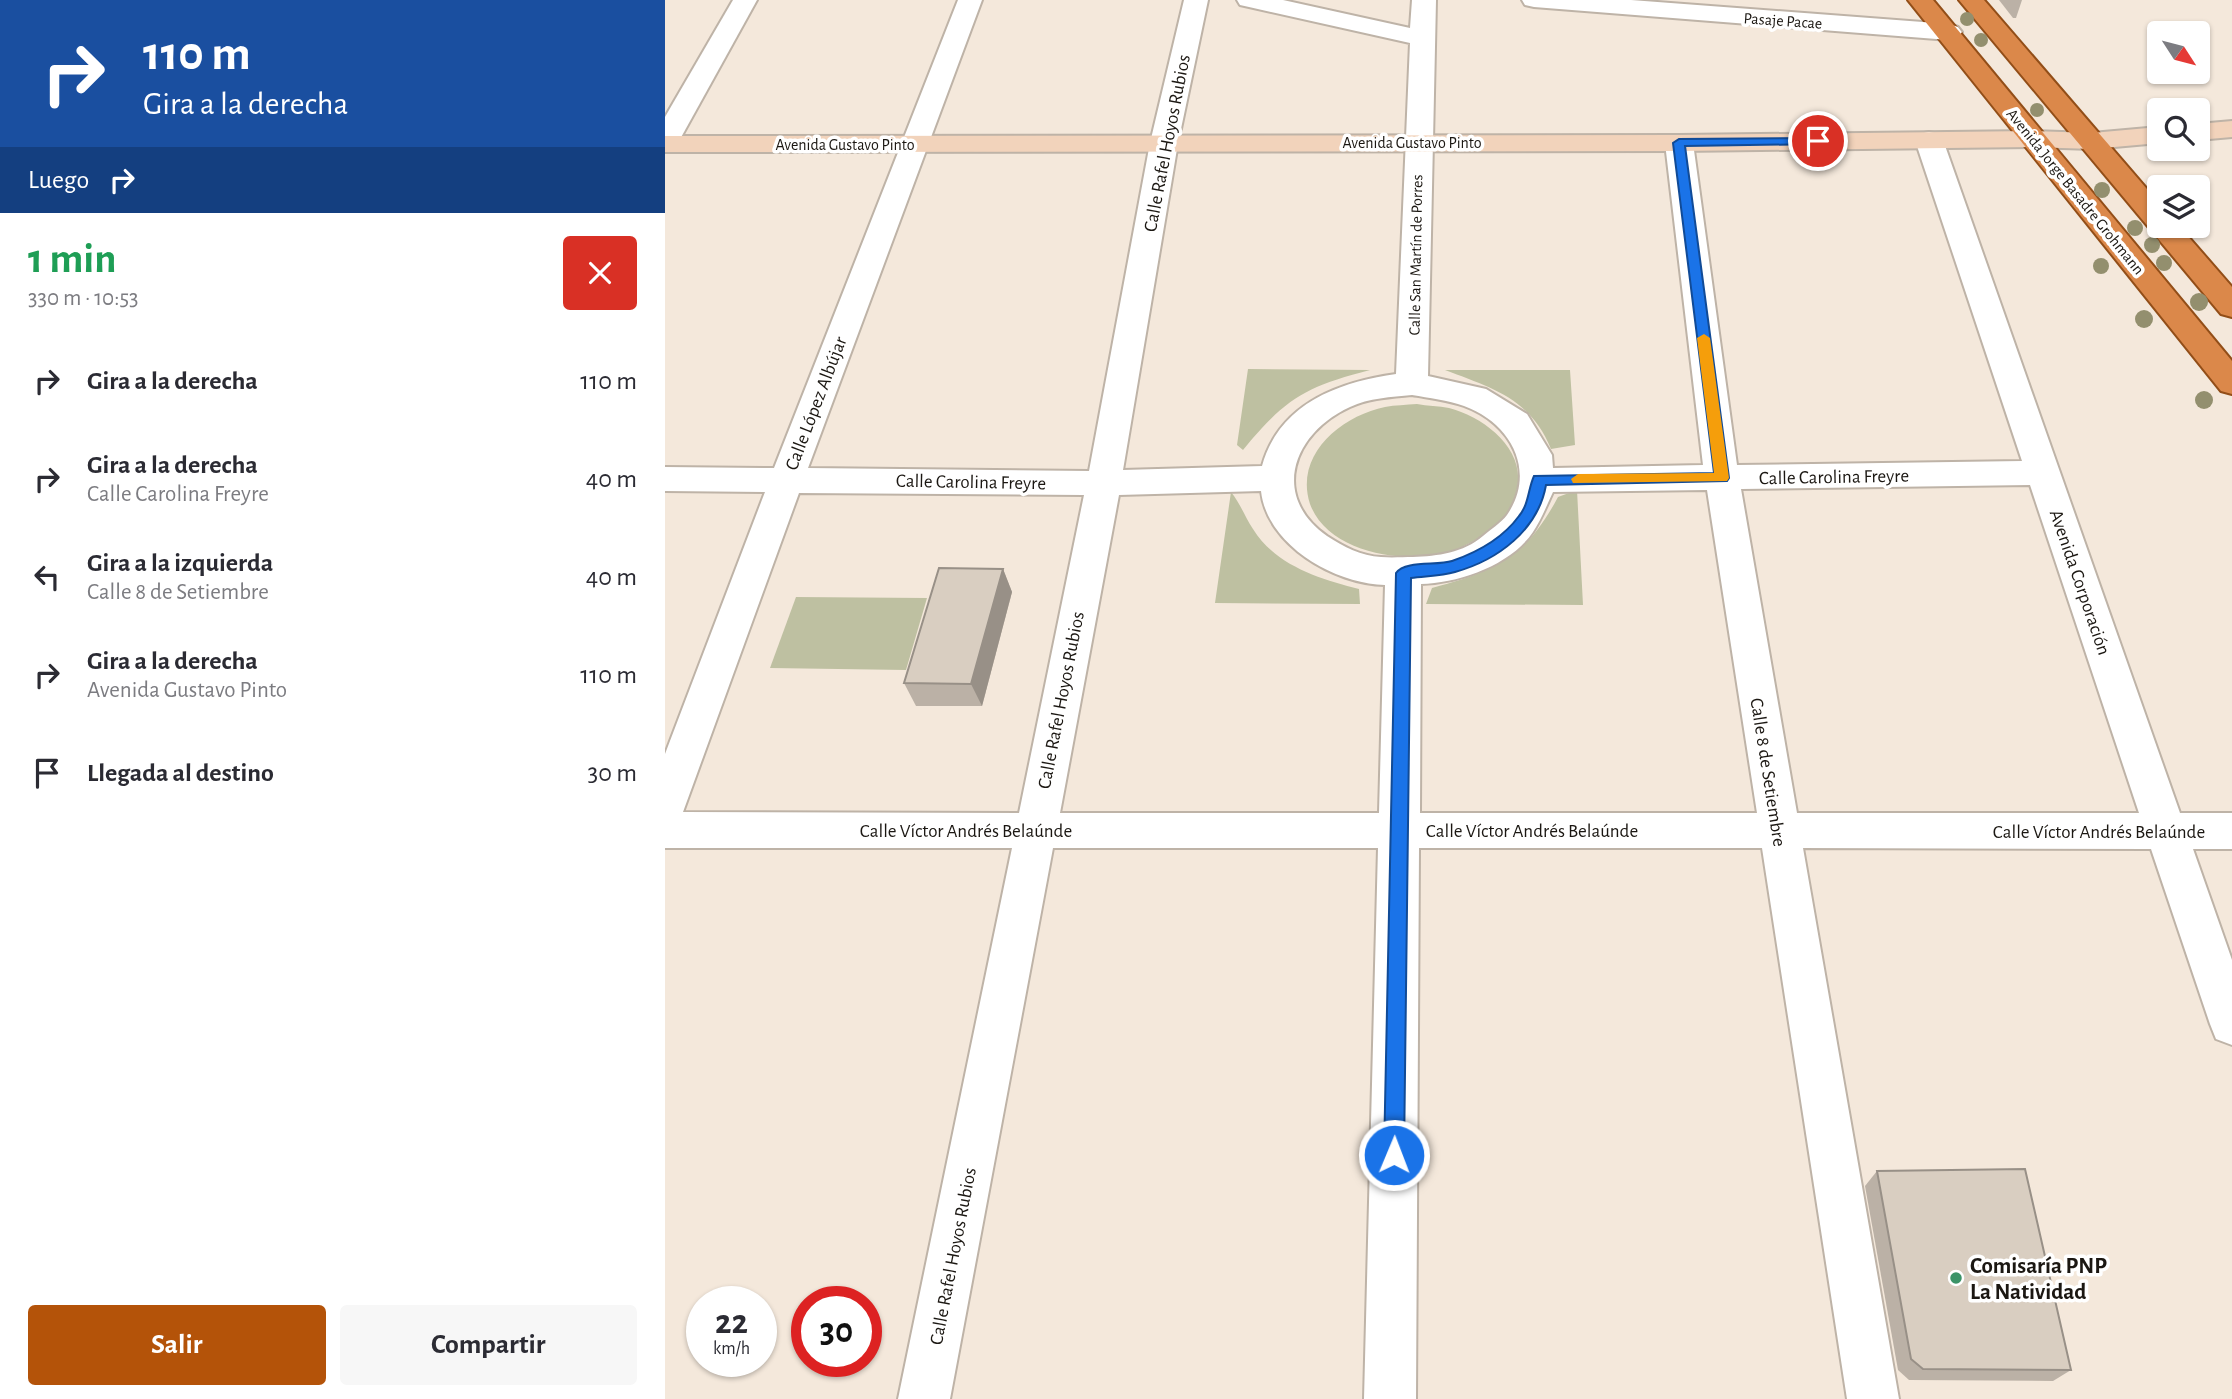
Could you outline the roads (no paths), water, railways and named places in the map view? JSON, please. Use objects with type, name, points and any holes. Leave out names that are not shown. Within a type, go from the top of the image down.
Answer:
[{"type":"highway","name":"Avenida Jorge Basadre Grohmann","points":[[1920,0],[1949,32],[2032,139],[2232,383]]},
{"type":"highway","points":[[1971,0],[2147,207]]},
{"type":"highway","points":[[2173,238],[2232,307]]},
{"type":"main road","points":[[2210,130],[2232,128]]},
{"type":"main road","name":"Avenida Gustavo Pinto","points":[[665,143],[1679,143],[2032,139],[2092,141],[2147,136]]},
{"type":"street","points":[[665,143],[745,0]]},
{"type":"street","name":"Calle López Albújar","points":[[665,807],[787,478],[970,0]]},
{"type":"street","name":"Calle Rafel Hoyos Rubios","points":[[924,1399],[1104,483],[1164,143],[1196,0]]},
{"type":"street","points":[[1249,0],[1423,38]]},
{"type":"street","name":"Calle San Martín de Porres","points":[[1412,384],[1424,0]]},
{"type":"street","name":"Pasaje Pacae","points":[[1535,0],[1949,32]]},
{"type":"street","name":"Avenida Corporación","points":[[1929,140],[2232,1024]]},
{"type":"street","name":"Calle 8 de Setiembre","points":[[1679,143],[1722,478],[1873,1399]]},
{"type":"street","points":[[1412,384],[1461,391],[1503,411],[1531,442],[1538,461],[1536,499],[1527,517],[1495,548],[1453,567],[1403,573],[1355,566],[1314,546],[1298,533],[1285,515],[1278,497],[1276,478],[1280,459],[1302,424],[1319,410],[1362,391],[1412,384]]},
{"type":"street","name":"Calle Carolina Freyre","points":[[1539,480],[2044,474]]},
{"type":"street","name":"Calle Carolina Freyre","points":[[665,479],[787,478],[1104,483],[1276,478]]},
{"type":"street","points":[[1391,1399],[1403,573]]},
{"type":"street","name":"Calle Víctor Andrés Belaúnde","points":[[665,830],[2232,831]]},
{"type":"place","name":"Comisaría PNP La Natividad","points":[[1956,1278]]}]
